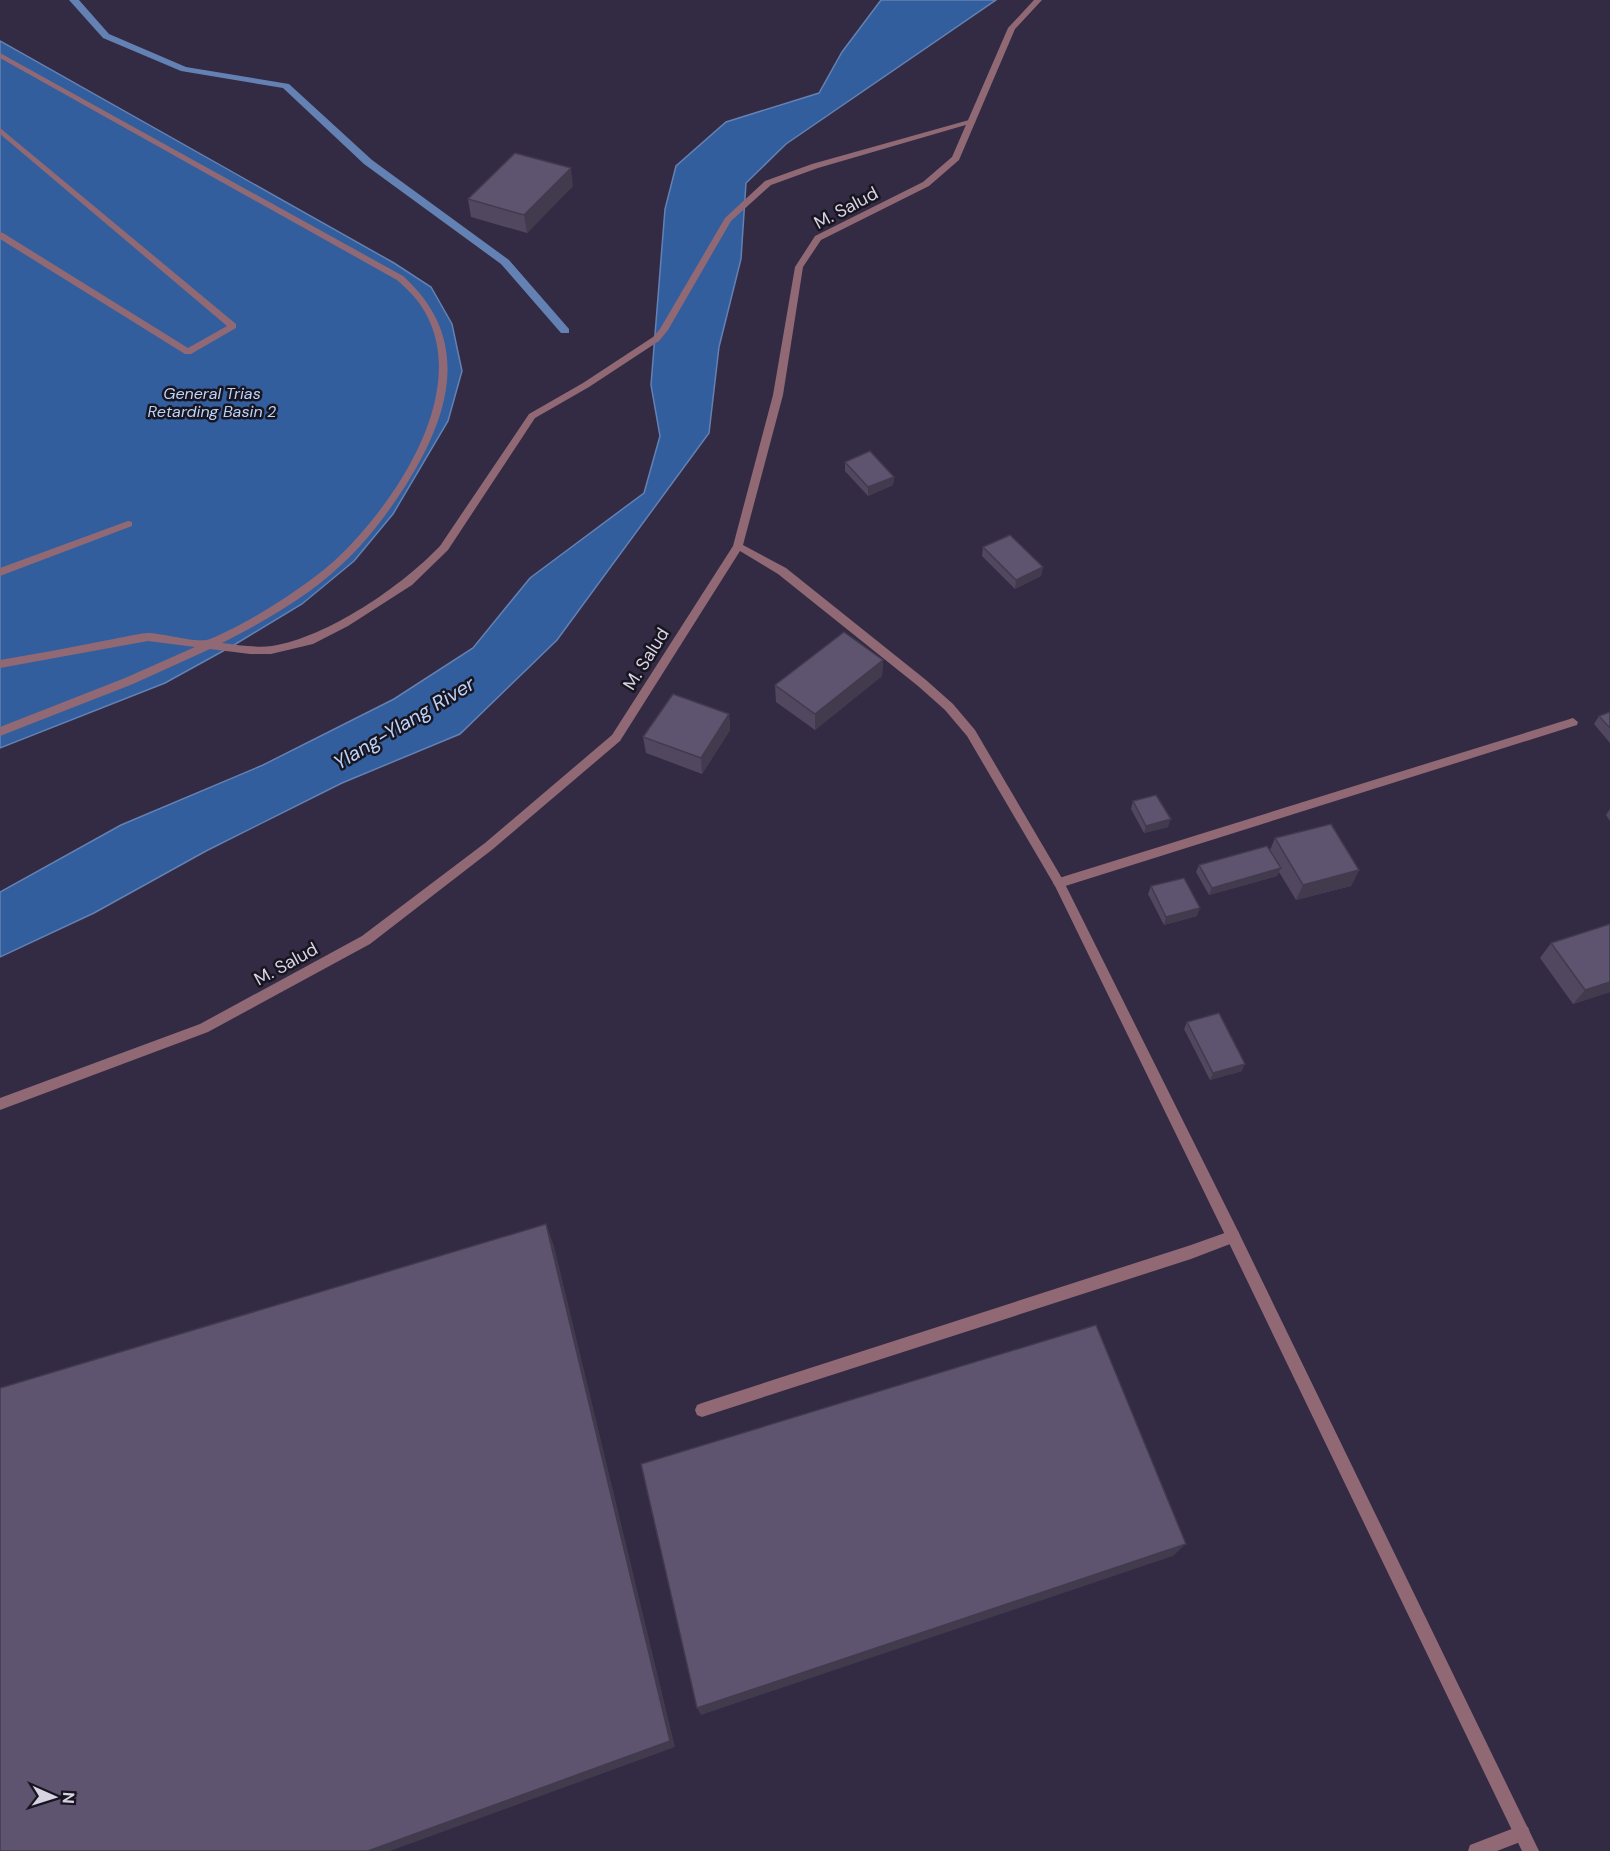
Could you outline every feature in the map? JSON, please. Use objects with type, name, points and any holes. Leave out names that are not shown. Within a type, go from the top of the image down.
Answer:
[{"type":"street","name":"M. Salud","points":[[0,1104],[204,1028],[375,932],[489,846],[616,738],[738,546],[778,395],[799,267],[818,238],[926,184],[956,158],[1012,28],[1038,0]]},
{"type":"street","points":[[0,55],[400,278],[427,305],[440,334],[444,370],[440,403],[419,455],[373,524],[347,554],[313,583],[268,613],[211,645],[144,676],[0,732]]},
{"type":"street","points":[[0,664],[148,637],[250,650],[271,650],[293,646],[344,623],[408,582],[444,548],[532,417],[656,339],[664,330],[728,220],[768,183],[815,166],[972,122]]},
{"type":"street","points":[[0,130],[233,326],[188,352],[0,235]]},
{"type":"street","points":[[0,572],[128,524]]},
{"type":"street","points":[[738,546],[782,571],[948,707],[971,733],[1059,883],[1531,1851]]},
{"type":"street","points":[[1059,883],[1574,722]]},
{"type":"street","points":[[702,1410],[1179,1256],[1233,1236]]},
{"type":"street","points":[[1476,1851],[1522,1833]]},
{"type":"water","name":"Ylang-Ylang River","points":[[881,0],[996,0],[786,144],[746,183],[741,259],[719,347],[709,433],[557,640],[460,734],[342,783],[206,851],[94,913],[0,957],[0,892],[121,825],[263,765],[394,699],[473,648],[530,578],[644,493],[660,436],[651,385],[665,209],[676,166],[726,122],[819,93],[842,52]]},
{"type":"water","name":"General Trias Retarding Basin 2","points":[[0,41],[394,263],[431,287],[452,324],[462,371],[448,421],[393,514],[354,561],[302,604],[165,683],[0,748]]},
{"type":"building","points":[[515,153],[571,168],[524,215],[468,199]]},
{"type":"building","points":[[870,451],[894,477],[868,487],[845,462]]},
{"type":"building","points":[[1010,535],[1043,567],[1016,580],[983,547]]},
{"type":"building","points":[[844,632],[883,660],[815,714],[775,685]]},
{"type":"building","points":[[673,694],[729,714],[701,758],[643,737]]},
{"type":"building","points":[[1610,712],[1610,728],[1599,716]]},
{"type":"building","points":[[1156,795],[1171,819],[1146,826],[1133,801]]},
{"type":"building","points":[[1331,824],[1359,870],[1303,885],[1275,838]]},
{"type":"building","points":[[1267,846],[1281,868],[1212,888],[1199,865]]},
{"type":"building","points":[[1184,878],[1200,908],[1166,917],[1151,886]]},
{"type":"building","points":[[1610,924],[1610,982],[1585,990],[1551,943]]},
{"type":"building","points":[[1219,1013],[1245,1064],[1213,1073],[1187,1022]]},
{"type":"building","points":[[546,1224],[670,1741],[368,1851],[0,1851],[0,1388]]},
{"type":"building","points":[[1096,1325],[1186,1544],[697,1708],[641,1464]]},
{"type":"waterway","points":[[74,0],[106,36],[184,69],[286,86],[368,162],[505,262],[565,331]]}]
